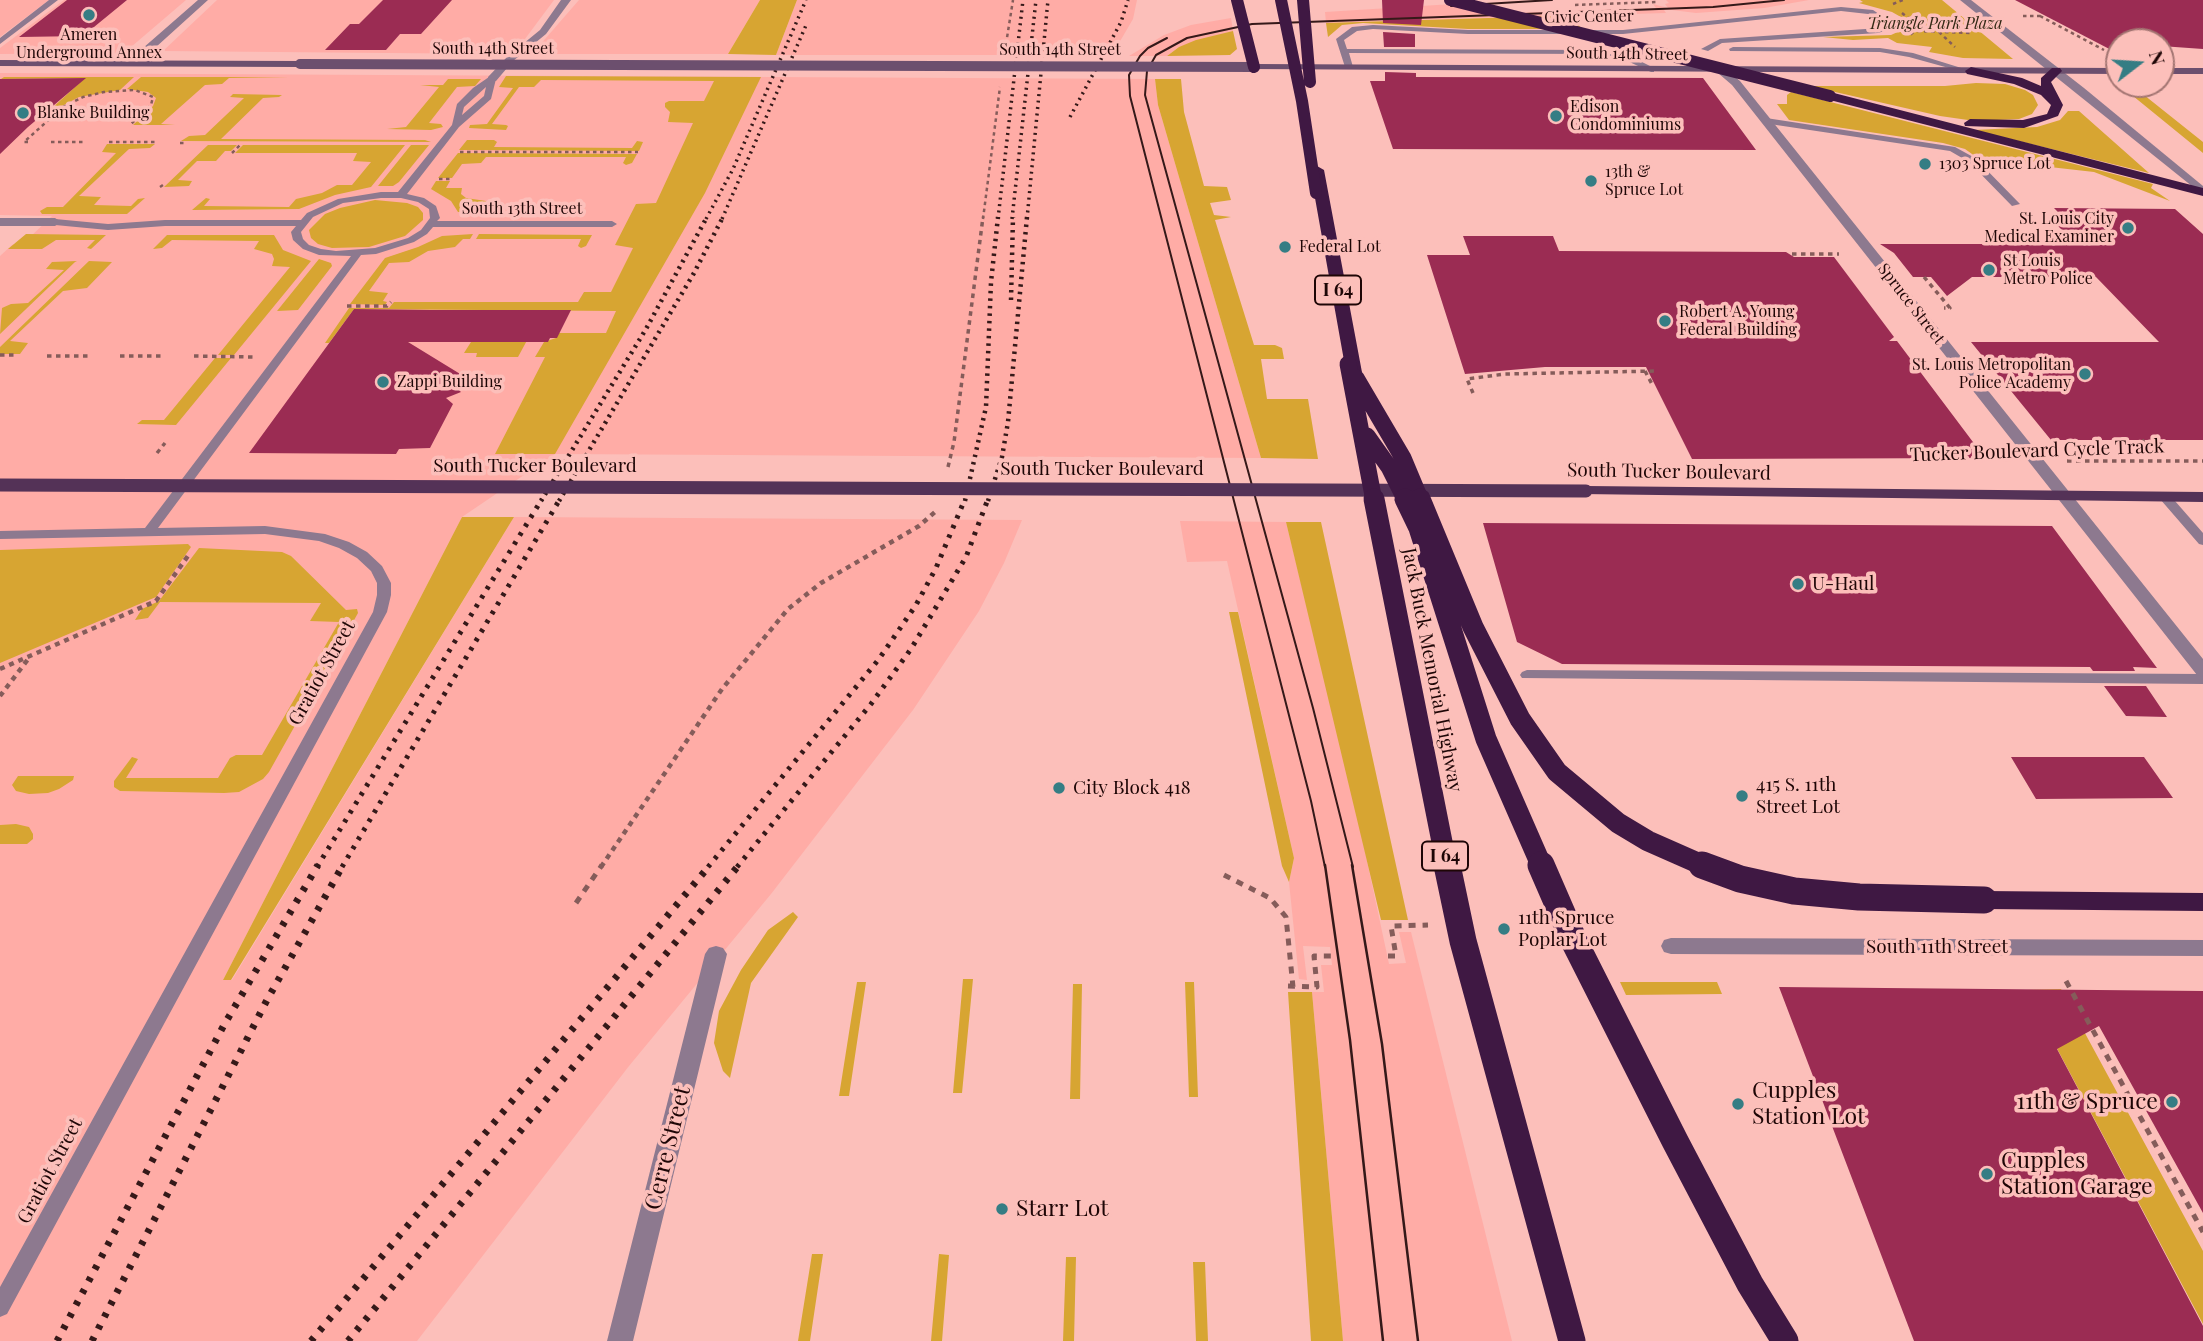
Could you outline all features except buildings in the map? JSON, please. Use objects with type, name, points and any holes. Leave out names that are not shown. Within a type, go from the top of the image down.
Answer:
[{"type":"highway","points":[[1237,0],[1254,67]]},
{"type":"highway","name":"Jack Buck Memorial Highway","points":[[1281,0],[1300,89],[1348,364],[1420,742],[1463,941],[1572,1341]]},
{"type":"highway","name":"Jack Buck Memorial Highway","points":[[1303,0],[1320,193],[1425,739],[1473,937],[1584,1341]]},
{"type":"highway","points":[[1450,0],[2203,192]]},
{"type":"highway","points":[[1969,71],[2018,81],[2053,98]]},
{"type":"highway","points":[[1891,111],[1961,122],[2009,125],[2052,116],[2057,110],[2045,81],[2056,71]]},
{"type":"highway","points":[[1348,364],[1403,458],[1473,627],[1520,719],[1557,772],[1618,823],[1690,861],[1741,879],[1794,891],[1859,897],[2203,902]]},
{"type":"highway","points":[[1367,436],[1389,467],[1419,528],[1486,739],[1574,941],[1750,1284],[1785,1341]]},
{"type":"main road","name":"South 14th Street","points":[[0,63],[2105,71]]},
{"type":"main road","points":[[2175,71],[2203,71]]},
{"type":"main road","name":"South Tucker Boulevard","points":[[0,485],[457,484],[2203,496]]},
{"type":"street","points":[[131,64],[203,0]]},
{"type":"street","points":[[492,79],[510,59],[536,40],[566,0]]},
{"type":"street","points":[[1965,0],[2203,192]]},
{"type":"street","name":"Spruce Street","points":[[1722,71],[1736,83],[2203,671]]},
{"type":"street","points":[[0,222],[55,222]]},
{"type":"street","name":"South 11th Street","points":[[1671,946],[2203,948]]},
{"type":"street","name":"Cerre Street","points":[[621,1341],[716,954]]},
{"type":"lane","points":[[0,42],[54,0]]},
{"type":"lane","name":"Civic Center","points":[[1651,70],[1625,57],[1595,52],[1344,51],[1340,39],[1342,35],[1355,29],[1373,27],[1465,32],[1623,32],[1841,9],[1870,12],[1885,22],[1883,30],[1878,31],[1732,40],[1714,43],[1705,49]]},
{"type":"lane","points":[[1705,49],[1722,71]]},
{"type":"lane","points":[[1705,49],[1880,50],[1969,71]]},
{"type":"lane","points":[[1344,51],[1349,67]]},
{"type":"lane","points":[[456,125],[460,106],[475,90],[492,79]]},
{"type":"lane","points":[[401,195],[456,125],[488,97],[492,79]]},
{"type":"lane","points":[[1766,121],[1952,149],[1972,160],[2015,204]]},
{"type":"lane","points":[[401,195],[421,200],[433,208],[435,218],[432,224],[418,236],[395,246],[357,254],[336,254],[306,247],[298,240],[296,232],[301,223],[310,215],[341,201],[401,195]]},
{"type":"lane","points":[[55,222],[108,227],[165,223],[301,223]]},
{"type":"lane","name":"South 13th Street","points":[[432,224],[612,225]]},
{"type":"lane","points":[[149,531],[357,254]]},
{"type":"lane","points":[[2164,496],[2203,541]]},
{"type":"lane","name":"Gratiot Street","points":[[0,535],[265,530],[321,537],[344,545],[362,555],[377,569],[384,583],[380,612],[0,1307]]},
{"type":"lane","points":[[1527,675],[2203,679]]},
{"type":"path","points":[[1615,3],[1660,1],[1665,8]]},
{"type":"path","points":[[2018,16],[2046,16]]},
{"type":"path","points":[[2040,16],[2105,50]]},
{"type":"path","points":[[1906,23],[1916,24]]},
{"type":"path","points":[[1916,31],[1973,33]]},
{"type":"path","points":[[2099,47],[2105,47]]},
{"type":"path","points":[[122,90],[127,86]]},
{"type":"path","points":[[28,142],[24,142],[68,103],[93,94],[122,90],[142,92],[153,97],[150,105],[131,124]]},
{"type":"path","points":[[118,137],[111,142],[157,142]]},
{"type":"path","points":[[51,142],[85,142]]},
{"type":"path","points":[[232,153],[240,145]]},
{"type":"path","points":[[456,152],[638,152]]},
{"type":"path","points":[[1792,254],[1839,254]]},
{"type":"path","points":[[346,306],[387,306],[391,302]]},
{"type":"path","points":[[1945,303],[1952,303]]},
{"type":"path","points":[[0,355],[18,355]]},
{"type":"path","points":[[47,356],[90,356]]},
{"type":"path","points":[[120,356],[164,356]]},
{"type":"path","points":[[194,356],[261,357]]},
{"type":"path","points":[[1473,393],[1467,379],[1484,376],[1551,371],[1656,371]]},
{"type":"path","points":[[1646,371],[1653,386]]},
{"type":"path","points":[[2142,440],[2150,449]]},
{"type":"path","points":[[157,453],[164,443]]},
{"type":"path","name":"Tucker Boulevard Cycle Track","points":[[2038,465],[2074,460],[2203,461]]},
{"type":"path","points":[[0,669],[156,601],[195,546]]},
{"type":"path","points":[[0,696],[31,655]]},
{"type":"path","points":[[1224,875],[1270,898],[1286,917],[1290,986],[1317,987],[1314,956],[1331,956]]},
{"type":"path","points":[[1388,956],[1396,956],[1391,926],[1432,925]]},
{"type":"path","points":[[2066,981],[2203,1233]]},
{"type":"shaded area","points":[[0,0],[49,0],[0,37]]},
{"type":"shaded area","points":[[64,0],[186,0],[124,53],[0,54],[0,48]]},
{"type":"shaded area","points":[[217,0],[554,0],[525,39],[502,54],[163,51]]},
{"type":"shaded area","points":[[579,0],[760,0],[728,54],[532,54]]},
{"type":"shaded area","points":[[797,0],[1137,0],[1133,19],[1112,55],[776,55]]},
{"type":"shaded area","points":[[1666,0],[1809,0],[1764,8],[1696,13],[1664,10],[1666,13],[1529,17],[1512,13],[1656,8],[1653,4],[1668,8],[1665,4],[1669,3]]},
{"type":"shaded area","points":[[1453,4],[1502,17],[1326,23],[1325,12]]},
{"type":"shaded area","points":[[1231,18],[1233,31],[1179,47],[1167,56],[1129,56],[1164,35],[1191,25]]},
{"type":"shaded area","points":[[0,73],[1155,79],[1158,105],[1261,458],[555,454],[462,517],[223,980],[232,980],[514,517],[1022,520],[979,611],[913,710],[771,894],[629,1066],[417,1341],[0,1341],[0,256],[12,245],[28,239],[52,216],[0,215]]},
{"type":"shaded area","points":[[1180,521],[1286,522],[1353,795],[1389,964],[1406,963],[1399,932],[1411,932],[1512,1341],[1343,1341],[1312,992],[1324,992],[1321,965],[1332,965],[1330,947],[1303,946],[1307,980],[1299,979],[1289,882],[1294,858],[1227,561],[1187,562]]},
{"type":"green space","points":[[760,0],[797,0],[776,55],[728,54]]},
{"type":"green space","name":"Triangle Park Plaza","points":[[1860,0],[1942,0],[2013,59],[1963,58],[1929,52],[1932,47],[1897,43],[1888,38],[1853,40],[1823,37],[1891,35],[1911,26],[1908,21],[1892,12],[1859,3],[1863,2]]},
{"type":"green space","points":[[1553,16],[1561,21],[1574,20],[1582,29],[1468,29],[1363,23],[1342,25],[1328,37],[1326,23]]},
{"type":"green space","points":[[1233,31],[1237,49],[1230,55],[1167,56],[1196,40]]},
{"type":"green space","points":[[506,76],[761,77],[705,193],[555,454],[495,454],[545,357],[535,357],[544,342],[556,338],[559,333],[606,333],[616,311],[354,309],[329,343],[325,343],[349,308],[389,308],[394,302],[578,302],[584,292],[611,292],[633,248],[615,245],[636,204],[656,203],[693,123],[668,122],[670,112],[665,103],[704,101],[714,81],[541,80],[534,87],[519,87],[492,124],[506,125],[506,130],[469,128],[470,125],[487,124],[513,88],[499,87]]},
{"type":"green space","points":[[134,77],[120,90],[79,97],[60,107],[46,120],[39,120],[85,78],[1,79]]},
{"type":"green space","points":[[141,77],[289,77],[229,78],[222,84],[205,85],[161,124],[175,125],[133,125],[153,106],[156,98],[148,92],[127,89]]},
{"type":"green space","points":[[448,79],[481,79],[475,86],[457,87],[429,123],[441,124],[443,127],[431,130],[387,129],[406,127],[439,87],[420,85],[443,85]]},
{"type":"green space","points":[[1155,79],[1181,79],[1184,112],[1204,186],[1227,187],[1231,200],[1210,203],[1214,215],[1231,217],[1215,220],[1254,345],[1275,345],[1282,348],[1284,359],[1261,359],[1267,399],[1308,399],[1318,459],[1261,458],[1158,105]]},
{"type":"green space","points":[[2005,84],[2025,90],[2033,95],[2038,105],[2032,114],[2019,119],[1975,121],[1940,116],[1809,86],[1945,86]]},
{"type":"green space","points":[[1791,92],[2153,184],[2151,188],[2170,201],[2094,172],[1979,159],[1965,149],[1943,143],[1789,120],[1777,104],[1787,104],[1787,95]]},
{"type":"green space","points":[[233,94],[282,95],[263,98],[221,139],[431,142],[181,141],[189,136],[205,135],[244,98],[230,97]]},
{"type":"green space","points":[[2136,98],[2148,98],[2203,142],[2203,153]]},
{"type":"green space","points":[[2068,111],[2079,111],[2149,173],[1974,130],[2037,127],[2060,120]]},
{"type":"green space","points":[[467,140],[494,140],[497,142],[494,147],[632,148],[637,141],[643,142],[639,151],[459,150]]},
{"type":"green space","points":[[107,144],[155,144],[150,148],[129,149],[79,196],[101,197],[94,205],[131,206],[138,199],[145,198],[127,214],[42,214],[40,211],[47,207],[63,207],[116,153],[102,152]]},
{"type":"green space","points":[[208,145],[237,145],[231,151],[225,151],[216,161],[197,161],[178,180],[192,181],[189,186],[164,187]]},
{"type":"green space","points":[[243,145],[405,145],[371,187],[335,195],[299,209],[192,210],[206,198],[210,199],[204,206],[289,207],[296,199],[322,193],[337,185],[352,185],[371,162],[353,161],[357,153],[235,153]]},
{"type":"green space","points":[[411,145],[429,145],[399,182],[393,186],[378,186]]},
{"type":"green space","points":[[458,153],[637,154],[632,163],[626,165],[623,163],[626,157],[486,157],[481,163],[462,164],[452,178],[438,178]]},
{"type":"green space","points":[[436,181],[450,181],[446,188],[462,188],[461,194],[466,198],[486,201],[483,209],[490,210],[487,213],[458,212],[451,201],[431,189]]},
{"type":"green space","points":[[375,200],[407,203],[418,207],[423,213],[423,220],[405,236],[369,247],[332,248],[318,244],[311,238],[309,230],[325,214]]},
{"type":"green space","points":[[26,234],[106,235],[91,249],[87,248],[95,240],[56,240],[42,249],[8,249]]},
{"type":"green space","points":[[473,234],[470,239],[463,239],[455,247],[428,251],[409,262],[389,263],[369,291],[388,293],[383,301],[387,302],[385,305],[350,304],[385,258],[442,236]]},
{"type":"green space","points":[[479,234],[592,235],[586,246],[581,248],[578,246],[581,239],[476,239]]},
{"type":"green space","points":[[167,235],[274,235],[283,250],[311,261],[234,355],[218,355],[290,267],[272,266],[272,254],[254,249],[259,241],[172,240],[162,248],[153,249]]},
{"type":"green space","points":[[319,259],[331,263],[332,266],[298,310],[277,311]]},
{"type":"green space","points":[[77,261],[0,334],[2,308],[11,304],[28,303],[64,270],[46,269],[52,262]]},
{"type":"green space","points":[[89,261],[112,262],[87,288],[63,291],[10,341],[28,343],[20,354],[0,354],[0,347]]},
{"type":"green space","points":[[531,333],[518,357],[476,357],[477,353],[464,353],[471,342]]},
{"type":"green space","points":[[215,358],[231,358],[176,425],[137,424],[142,420],[164,420]]},
{"type":"green space","points":[[462,517],[514,517],[231,980],[223,980]]},
{"type":"green space","points":[[1286,522],[1321,522],[1408,920],[1381,920]]},
{"type":"green space","points":[[188,544],[191,547],[156,597],[0,663],[0,550]]},
{"type":"green space","points":[[199,548],[282,552],[291,556],[346,610],[357,609],[358,613],[263,779],[239,792],[120,791],[114,787],[114,781],[132,757],[138,759],[126,778],[218,778],[230,758],[236,755],[262,755],[339,622],[310,621],[321,603],[160,602],[148,618],[135,620],[142,609],[159,601]]},
{"type":"green space","points":[[1229,612],[1238,612],[1294,858],[1289,882],[1282,866]]},
{"type":"green space","points":[[18,776],[74,776],[73,780],[59,789],[48,793],[29,794],[16,791],[12,785]]},
{"type":"green space","points":[[0,825],[29,827],[33,839],[27,844],[0,844]]},
{"type":"green space","points":[[793,912],[798,917],[751,983],[730,1078],[723,1071],[714,1043],[719,1011],[741,970],[768,930]]},
{"type":"green space","points":[[963,979],[973,979],[962,1093],[953,1093]]},
{"type":"green space","points":[[857,982],[866,982],[849,1096],[839,1096]]},
{"type":"green space","points":[[1185,982],[1194,982],[1198,1097],[1189,1097]]},
{"type":"green space","points":[[1620,982],[1717,982],[1722,994],[1626,995]]},
{"type":"green space","points":[[1073,984],[1082,984],[1080,1099],[1070,1099]]},
{"type":"green space","points":[[2061,989],[2203,1251],[2203,1324],[2026,990]]},
{"type":"green space","points":[[1288,992],[1312,992],[1343,1341],[1311,1341]]},
{"type":"green space","points":[[812,1254],[823,1254],[810,1341],[798,1341]]},
{"type":"green space","points":[[939,1254],[949,1255],[942,1341],[931,1341]]},
{"type":"green space","points":[[1066,1257],[1076,1257],[1074,1341],[1063,1341]]},
{"type":"green space","points":[[1193,1262],[1205,1262],[1208,1341],[1196,1341]]},
{"type":"tram line","points":[[1451,6],[1552,0]]},
{"type":"tram line","points":[[1353,867],[1313,708],[1145,95],[1147,71],[1156,55],[1187,38],[1252,24],[1713,7],[1784,0]]},
{"type":"tram line","points":[[1167,38],[1148,48],[1140,56],[1129,75],[1130,96],[1311,801],[1325,867]]},
{"type":"tram line","points":[[1325,865],[1350,1040],[1383,1341]]},
{"type":"tram line","points":[[1352,865],[1382,1044],[1418,1341]]},
{"type":"railway","points":[[706,219],[733,169],[806,0]]},
{"type":"railway","points":[[998,219],[1023,0]]},
{"type":"railway","points":[[1012,219],[1036,0]]},
{"type":"railway","points":[[1027,219],[1048,0]]},
{"type":"railway","points":[[1070,117],[1121,22],[1128,0]]},
{"type":"railway","points":[[722,219],[807,23]]},
{"type":"railway","points":[[541,501],[646,329],[707,217]]},
{"type":"railway","points":[[965,501],[986,407],[991,282],[998,217]]},
{"type":"railway","points":[[1011,300],[1013,217]]},
{"type":"railway","points":[[988,501],[1002,457],[1008,422],[1027,217]]},
{"type":"railway","points":[[559,501],[694,273],[722,219]]},
{"type":"railway","points":[[317,867],[542,499]]},
{"type":"railway","points":[[342,867],[560,499]]},
{"type":"railway","points":[[708,867],[879,659],[916,605],[936,568],[965,499]]},
{"type":"railway","points":[[737,867],[871,704],[911,649],[966,557],[988,499]]},
{"type":"railway","points":[[57,1341],[224,1025],[318,865]]},
{"type":"railway","points":[[92,1341],[267,1000],[343,865]]},
{"type":"railway","points":[[311,1341],[710,865]]},
{"type":"railway","points":[[348,1341],[739,865]]},
{"type":"place","name":"Ameren Underground Annex","points":[[89,15]]},
{"type":"place","name":"Blanke Building","points":[[23,113]]},
{"type":"place","name":"Edison Condominiums","points":[[1556,116]]},
{"type":"place","name":"1303 Spruce Lot","points":[[1925,164]]},
{"type":"place","name":"13th & Spruce Lot","points":[[1591,181]]},
{"type":"place","name":"St. Louis City Medical Examiner","points":[[2128,228]]},
{"type":"place","name":"Federal Lot","points":[[1285,247]]},
{"type":"place","name":"St Louis Metro Police","points":[[1989,270]]},
{"type":"place","name":"Robert A. Young Federal Building","points":[[1665,321]]},
{"type":"place","name":"St. Louis Metropolitan Police Academy","points":[[2085,374]]},
{"type":"place","name":"Zappi Building","points":[[383,382]]},
{"type":"place","name":"U-Haul","points":[[1798,584]]},
{"type":"place","name":"City Block 418","points":[[1059,788]]},
{"type":"place","name":"415 S. 11th Street Lot","points":[[1742,796]]},
{"type":"place","name":"11th Spruce Poplar Lot","points":[[1504,929]]},
{"type":"place","name":"11th & Spruce","points":[[2172,1102]]},
{"type":"place","name":"Cupples Station Lot","points":[[1738,1104]]},
{"type":"place","name":"Cupples Station Garage","points":[[1987,1174]]},
{"type":"place","name":"Starr Lot","points":[[1002,1209]]}]
